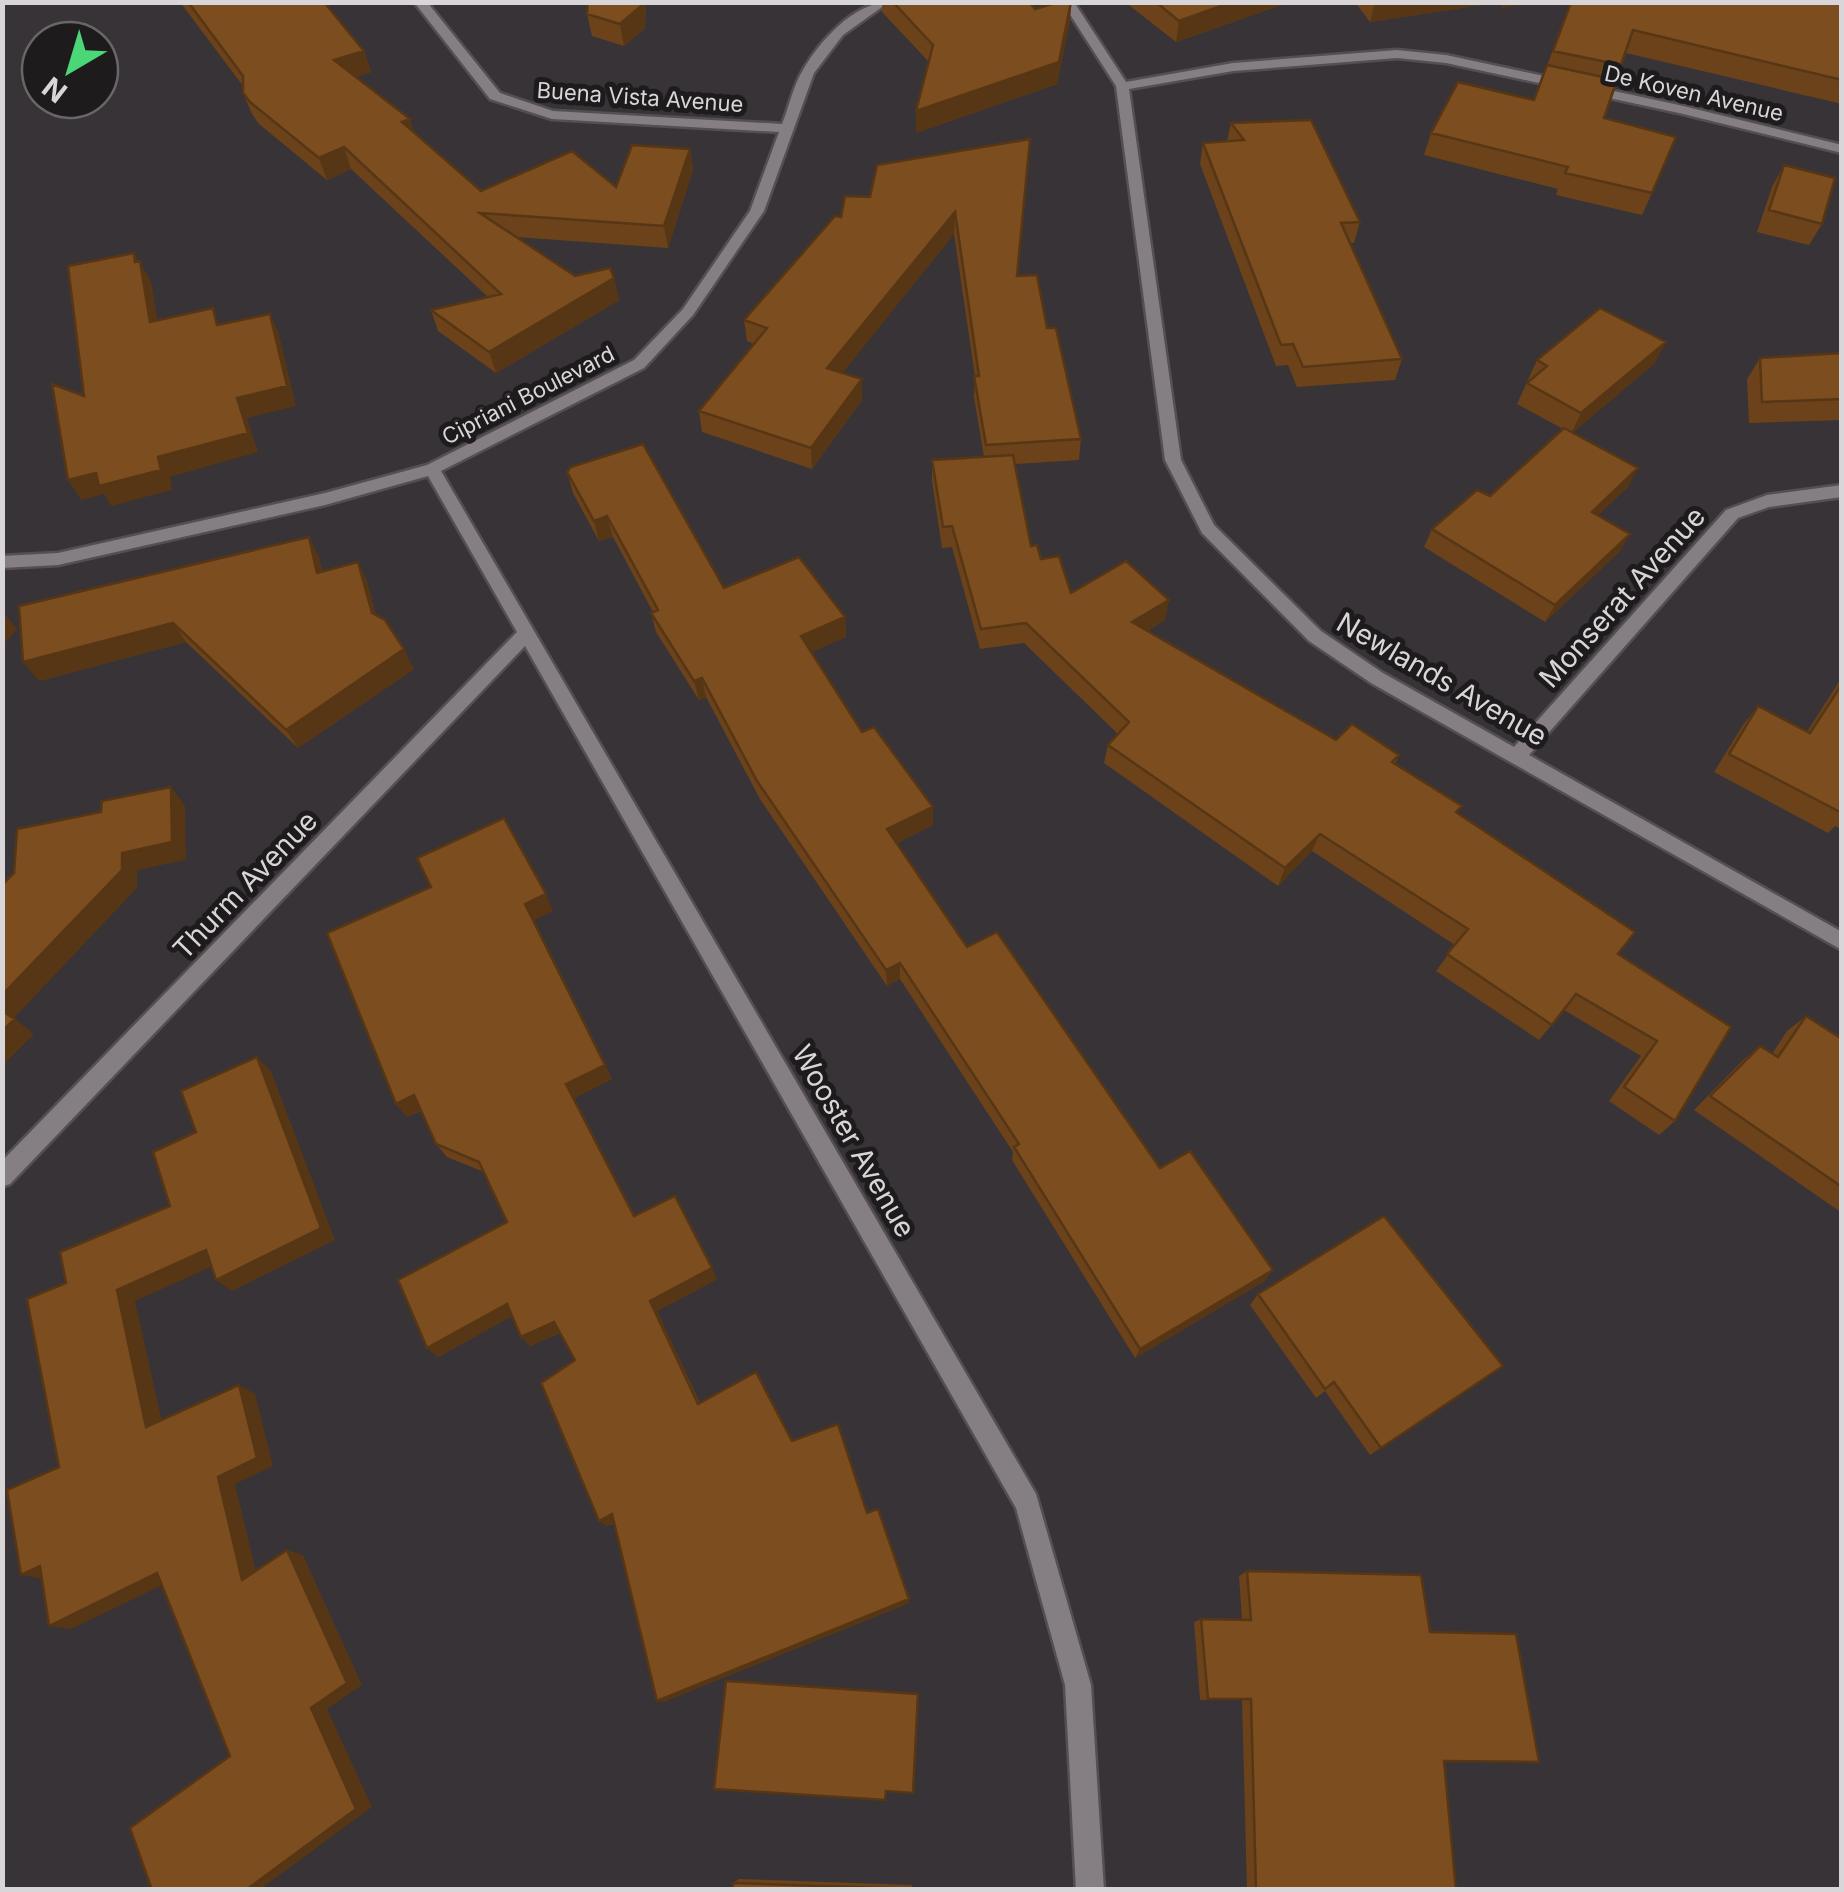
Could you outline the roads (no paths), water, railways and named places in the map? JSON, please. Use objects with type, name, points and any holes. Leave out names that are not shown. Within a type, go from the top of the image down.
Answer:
[{"type":"street","name":"Buena Vista Avenue","points":[[420,2],[495,96],[517,107],[552,114],[785,128]]},
{"type":"street","name":"Cipriani Boulevard","points":[[2,562],[58,560],[432,469],[639,364],[688,312],[757,211],[808,72],[840,32],[884,2]]},
{"type":"street","name":"Newlands Avenue","points":[[1068,2],[1122,86],[1173,460],[1208,530],[1314,636],[1377,678],[1842,942]]},
{"type":"street","name":"De Koven Avenue","points":[[1122,86],[1233,67],[1397,54],[1446,59],[1842,149]]},
{"type":"street","name":"Wooster Avenue","points":[[432,469],[1027,1503],[1078,1685],[1090,1890]]},
{"type":"street","name":"Monserat Avenue","points":[[1518,756],[1732,514],[1767,501],[1842,491]]},
{"type":"street","name":"Thurm Avenue","points":[[2,1177],[528,632]]}]
